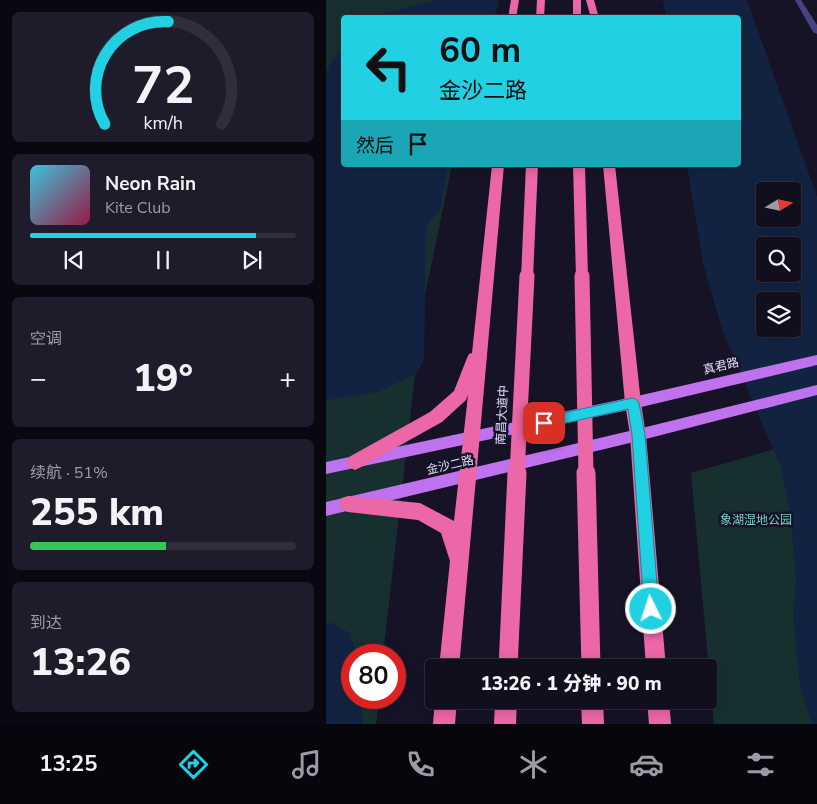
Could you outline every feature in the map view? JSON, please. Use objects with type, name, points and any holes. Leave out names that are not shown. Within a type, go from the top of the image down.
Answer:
[{"type":"highway","points":[[512,15],[514,0]]},
{"type":"highway","points":[[540,0],[540,15]]},
{"type":"highway","points":[[576,0],[577,15]]},
{"type":"highway","points":[[590,0],[594,15]]},
{"type":"highway","points":[[450,659],[498,167]]},
{"type":"highway","name":"南昌大道中","points":[[508,659],[532,167]]},
{"type":"highway","points":[[579,167],[591,659]]},
{"type":"highway","points":[[609,167],[633,403],[638,435],[655,659]]},
{"type":"highway","points":[[355,462],[436,417],[460,394],[481,341]]},
{"type":"highway","points":[[348,504],[420,512],[448,527],[460,563]]},
{"type":"highway","points":[[444,724],[445,709]]},
{"type":"highway","points":[[505,724],[506,709]]},
{"type":"highway","points":[[592,709],[592,724]]},
{"type":"highway","points":[[659,709],[660,724]]},
{"type":"main road","name":"真君路","points":[[633,403],[817,360]]},
{"type":"main road","points":[[638,435],[817,390]]},
{"type":"main road","name":"金沙二路","points":[[326,468],[633,403]]},
{"type":"main road","name":"金沙二路","points":[[326,509],[638,435]]},
{"type":"street","points":[[798,0],[817,32]]},
{"type":"green space","points":[[326,0],[487,0],[483,15],[341,15],[341,167],[452,167],[423,305],[384,644],[341,644],[341,709],[378,709],[376,724],[326,724]]},
{"type":"green space","name":"象湖湿地公园","points":[[817,437],[817,724],[714,724],[713,709],[717,709],[717,659],[708,659],[691,473]]},
{"type":"water","points":[[435,0],[498,0],[499,4],[495,15],[378,15]]},
{"type":"water","points":[[663,0],[747,0],[817,197],[817,724],[812,724],[800,687],[793,616],[796,579],[790,513],[781,467],[723,332],[703,263],[687,167],[741,167],[741,15],[666,15]]},
{"type":"water","points":[[341,50],[341,167],[448,167],[441,207],[426,228],[424,359],[416,374],[378,392],[326,400],[326,70]]},
{"type":"water","points":[[330,622],[350,633],[353,644],[341,644],[341,709],[362,709],[362,724],[326,724],[326,625]]},
{"type":"route","points":[[544,423],[633,403],[638,435],[651,609]]}]
